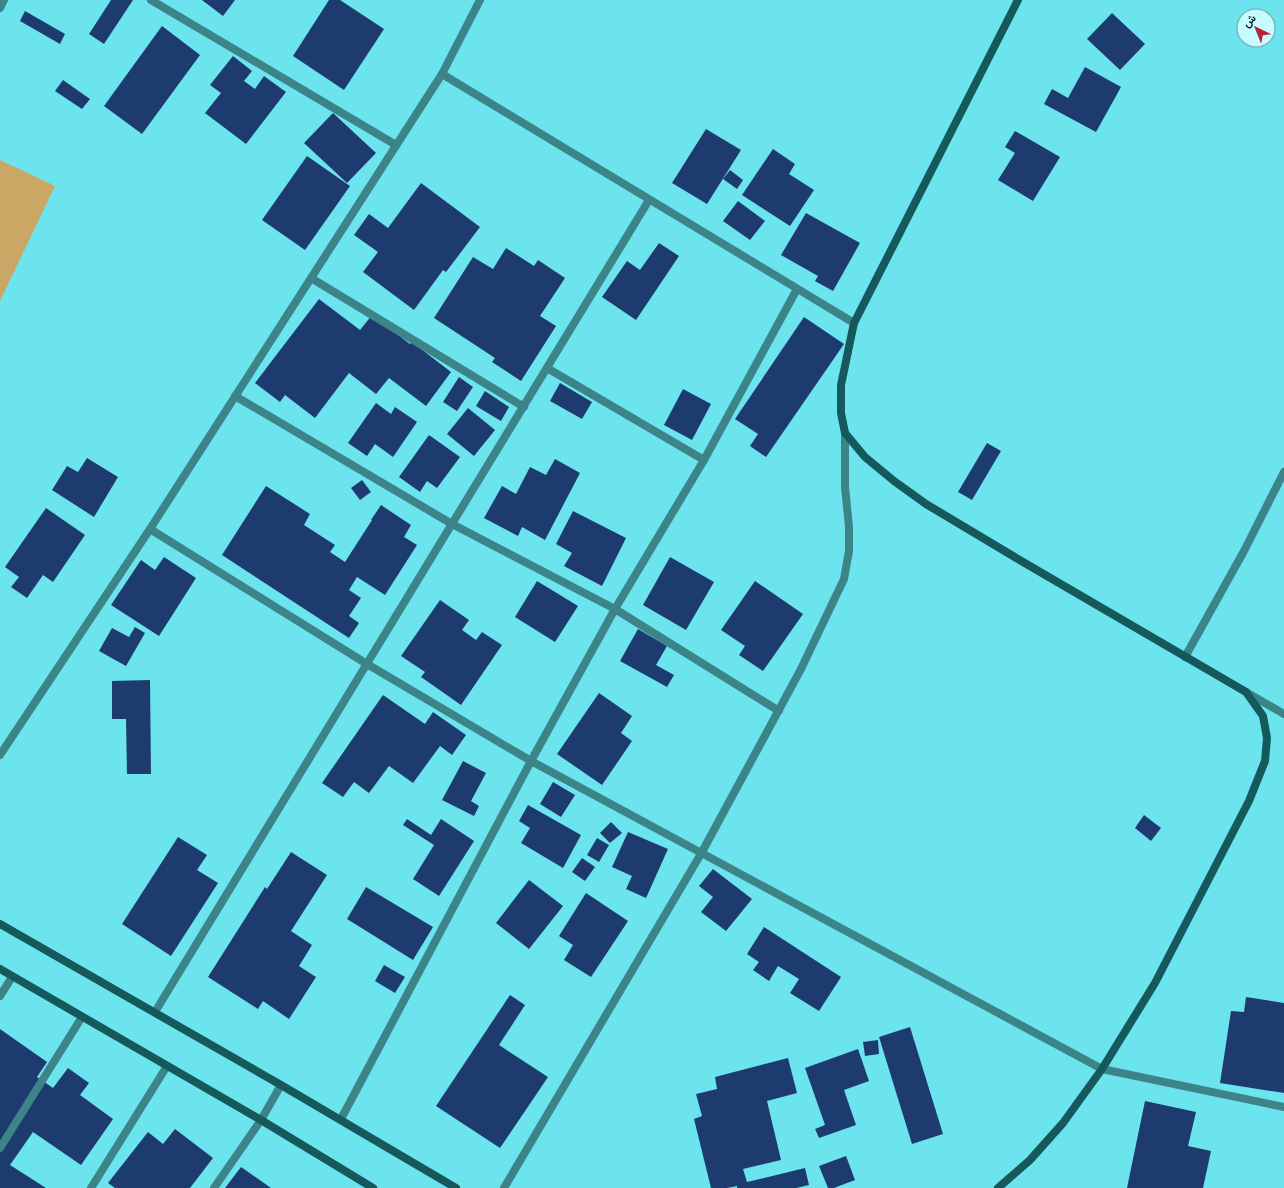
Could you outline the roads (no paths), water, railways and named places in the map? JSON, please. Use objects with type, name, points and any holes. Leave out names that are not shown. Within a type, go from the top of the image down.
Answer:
[{"type":"street","points":[[0,8],[4,0]]},
{"type":"street","points":[[151,0],[396,146]]},
{"type":"street","points":[[0,755],[150,529],[442,74],[480,0]]},
{"type":"street","points":[[504,1188],[702,852],[801,669],[844,579],[849,551],[849,527],[845,487],[845,433],[841,413],[841,385],[854,323],[1018,0]]},
{"type":"street","points":[[442,74],[854,323]]},
{"type":"street","points":[[155,1012],[649,200]]},
{"type":"street","points":[[311,278],[524,407]]},
{"type":"street","points":[[341,1119],[531,761],[615,609],[704,460],[797,289]]},
{"type":"street","points":[[547,368],[704,460]]},
{"type":"street","points":[[235,396],[452,524],[615,609],[779,711]]},
{"type":"street","points":[[845,433],[865,457],[894,481],[926,504],[1284,714]]},
{"type":"street","points":[[1185,657],[1244,551],[1284,472]]},
{"type":"street","points":[[150,529],[367,664],[531,761],[1102,1069],[1284,1107]]},
{"type":"street","points":[[998,1188],[1030,1160],[1063,1123],[1102,1069],[1155,983],[1249,801],[1265,761],[1267,738],[1263,716],[1246,692]]},
{"type":"street","points":[[0,924],[341,1119],[456,1188]]},
{"type":"street","points":[[0,969],[261,1120],[374,1188]]},
{"type":"street","points":[[0,996],[12,977]]},
{"type":"street","points":[[0,1148],[82,1017]]},
{"type":"street","points":[[91,1188],[166,1066]]},
{"type":"street","points":[[214,1188],[261,1120],[281,1085]]}]
